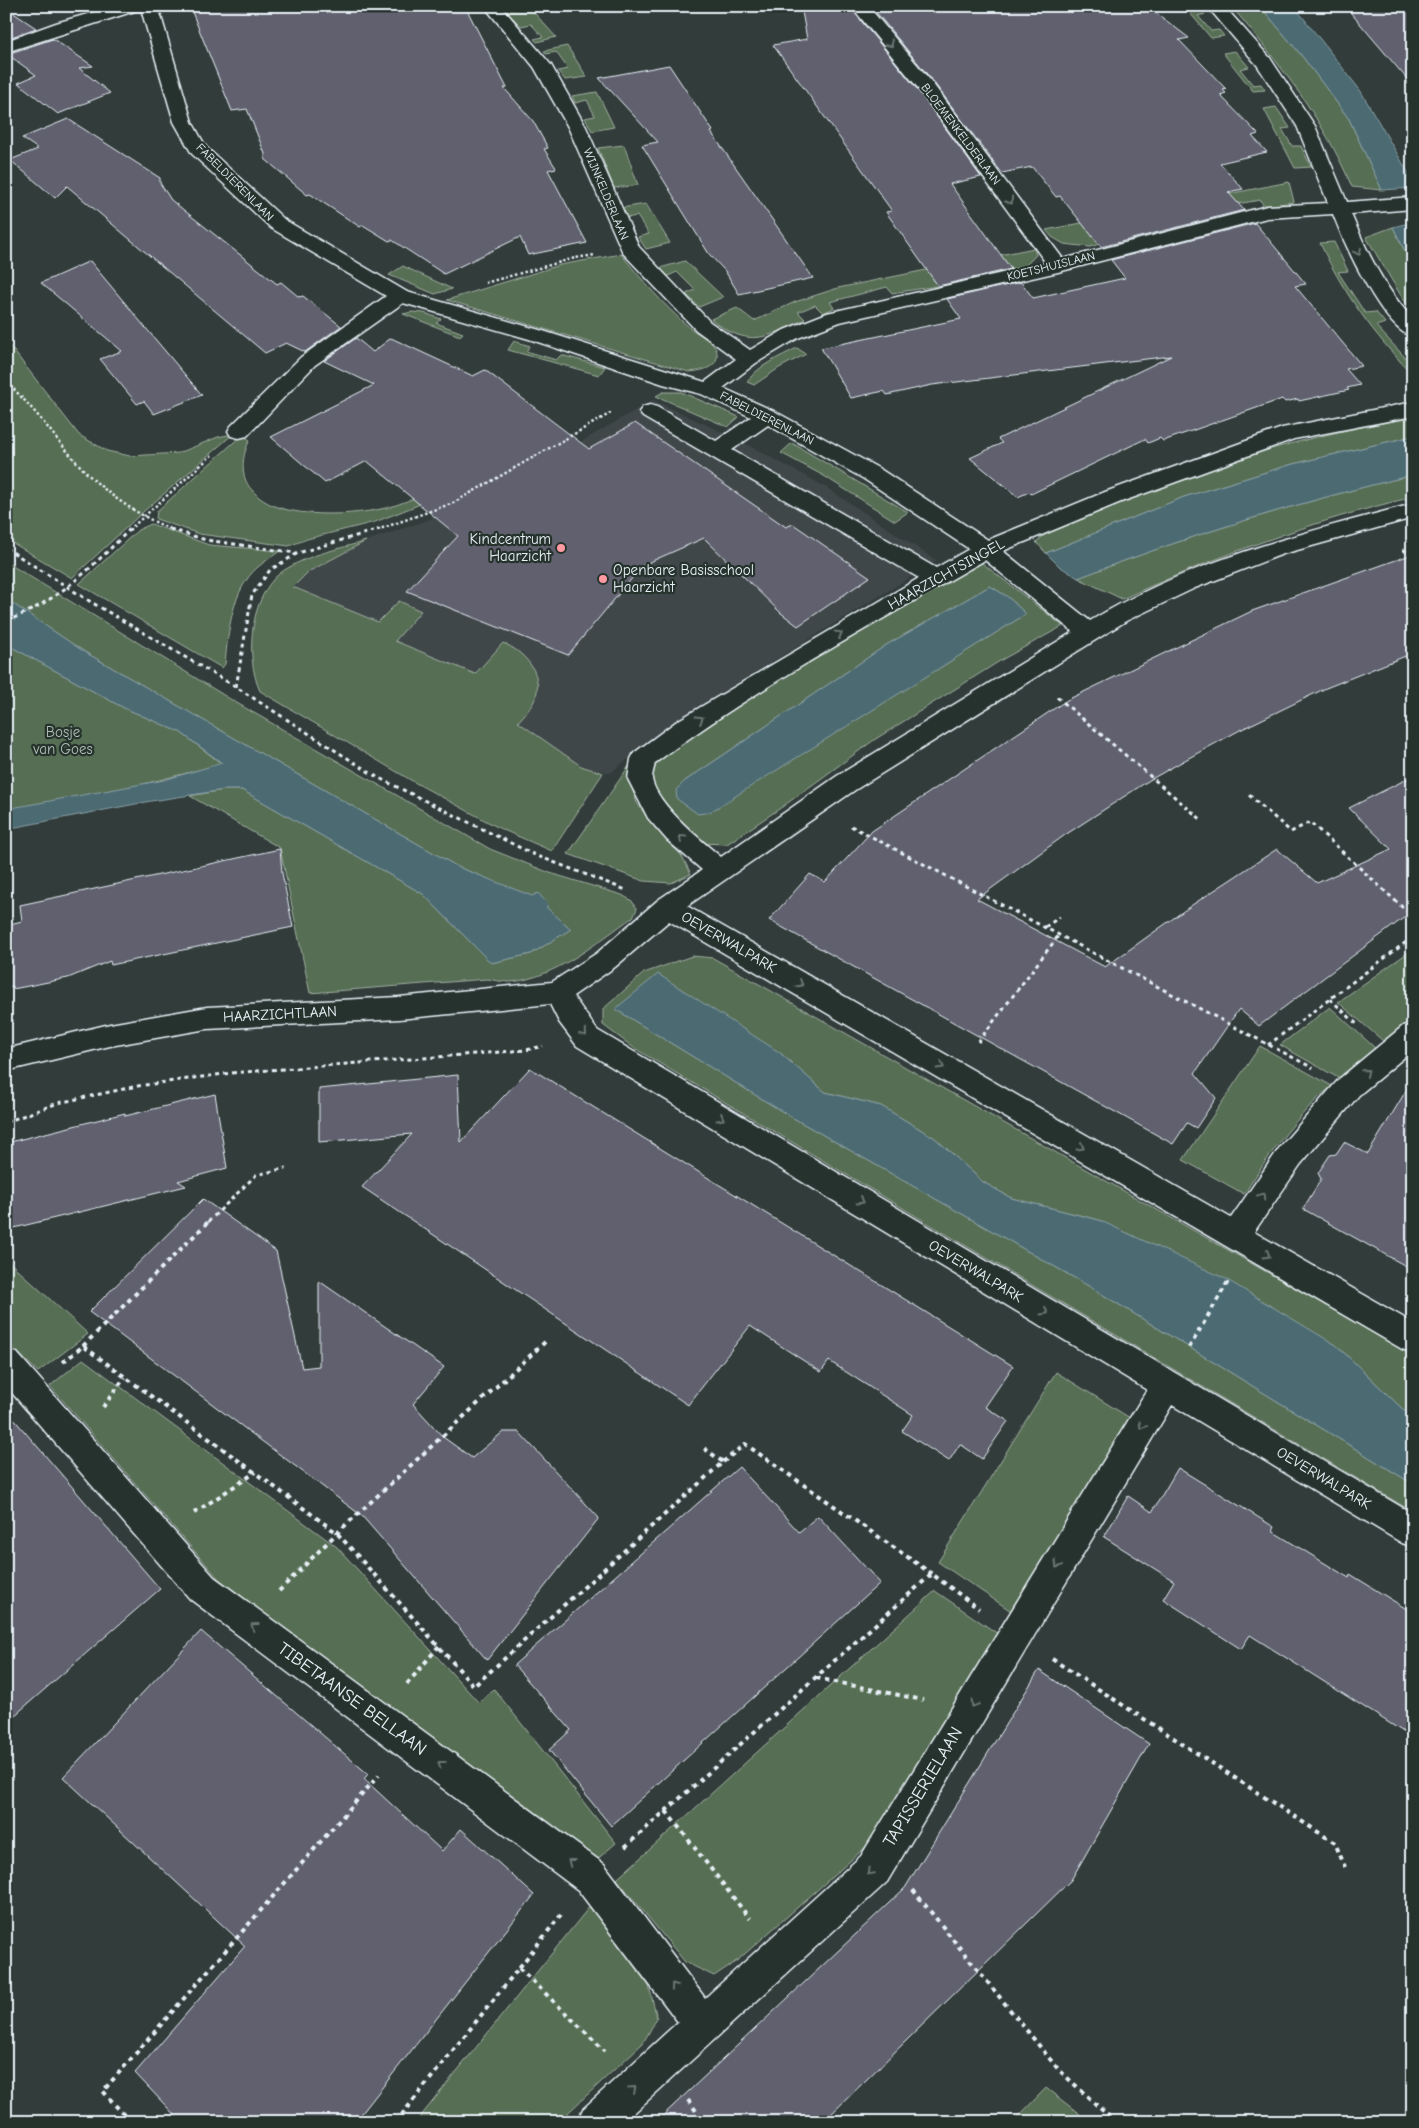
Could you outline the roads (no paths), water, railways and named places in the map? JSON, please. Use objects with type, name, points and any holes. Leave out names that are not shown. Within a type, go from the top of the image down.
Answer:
[{"type":"street","points":[[6,47],[62,27],[135,6]]},
{"type":"street","name":"FABELDIERENLAAN","points":[[149,6],[183,122],[199,150],[278,224],[400,296],[536,335],[670,379],[708,388],[766,416],[872,474],[986,549],[1088,632]]},
{"type":"street","name":"WIJNKELDERLAAN","points":[[492,6],[542,65],[577,127],[630,250],[703,326],[749,359]]},
{"type":"street","name":"BLOEMENKELDERLAAN","points":[[859,6],[924,84],[1058,266]]},
{"type":"street","points":[[1215,6],[1264,62],[1306,126],[1359,256],[1391,307],[1413,331]]},
{"type":"street","name":"KOETSHUISLAAN","points":[[708,388],[749,359],[791,334],[834,317],[1058,266],[1267,212],[1413,203]]},
{"type":"street","points":[[239,431],[308,362],[400,296]]},
{"type":"street","name":"HAARZICHTSINGEL","points":[[719,870],[676,833],[657,811],[640,779],[644,759],[686,727],[986,549],[1113,497],[1290,433],[1413,409]]},
{"type":"street","points":[[650,412],[936,578]]},
{"type":"street","points":[[717,451],[766,416]]},
{"type":"street","points":[[558,992],[606,960],[667,906],[813,806],[1088,632],[1118,615],[1187,582],[1258,555],[1413,511]]},
{"type":"street","name":"OEVERWALPARK","points":[[667,906],[1413,1339]]},
{"type":"street","name":"OEVERWALPARK","points":[[558,992],[569,1014],[587,1038],[1413,1532]]},
{"type":"street","name":"HAARZICHTLAAN","points":[[6,1060],[110,1035],[207,1018],[399,1008],[558,992]]},
{"type":"street","points":[[1242,1241],[1290,1156],[1349,1087],[1413,1034]]},
{"type":"street","name":"TIBETAANSE BELLAAN","points":[[6,1363],[202,1588],[591,1877],[703,2025]]},
{"type":"street","name":"TAPISSERIELAAN","points":[[596,2122],[874,1869],[1167,1384]]},
{"type":"water","points":[[1260,6],[1294,6],[1360,90],[1413,181],[1413,188],[1382,190],[1349,119],[1302,56]]},
{"type":"water","points":[[1413,222],[1413,267],[1393,227]]},
{"type":"water","points":[[1413,436],[1413,475],[1244,521],[1160,548],[1078,578],[1059,566],[1046,553],[1184,497],[1293,464]]},
{"type":"water","points":[[990,586],[1008,597],[1026,614],[710,812],[698,814],[677,799],[676,790],[685,781],[888,644]]},
{"type":"water","points":[[6,599],[83,651],[458,867],[532,896],[538,893],[549,905],[546,907],[571,929],[531,954],[491,963],[423,894],[242,790],[224,790],[151,801],[6,829],[6,809],[164,780],[222,763],[180,732],[124,708],[6,644]]},
{"type":"water","points":[[658,974],[779,1052],[825,1092],[881,1106],[935,1138],[983,1182],[1011,1198],[1099,1220],[1224,1278],[1336,1345],[1413,1419],[1413,1484],[1087,1285],[788,1115],[615,1009]]},
{"type":"place","name":"Kindcentrum Haarzicht","points":[[561,548]]},
{"type":"place","name":"Openbare Basisschool Haarzicht","points":[[603,579]]},
{"type":"park label","name":"Bosje van Goes","points":[[63,740]]}]
